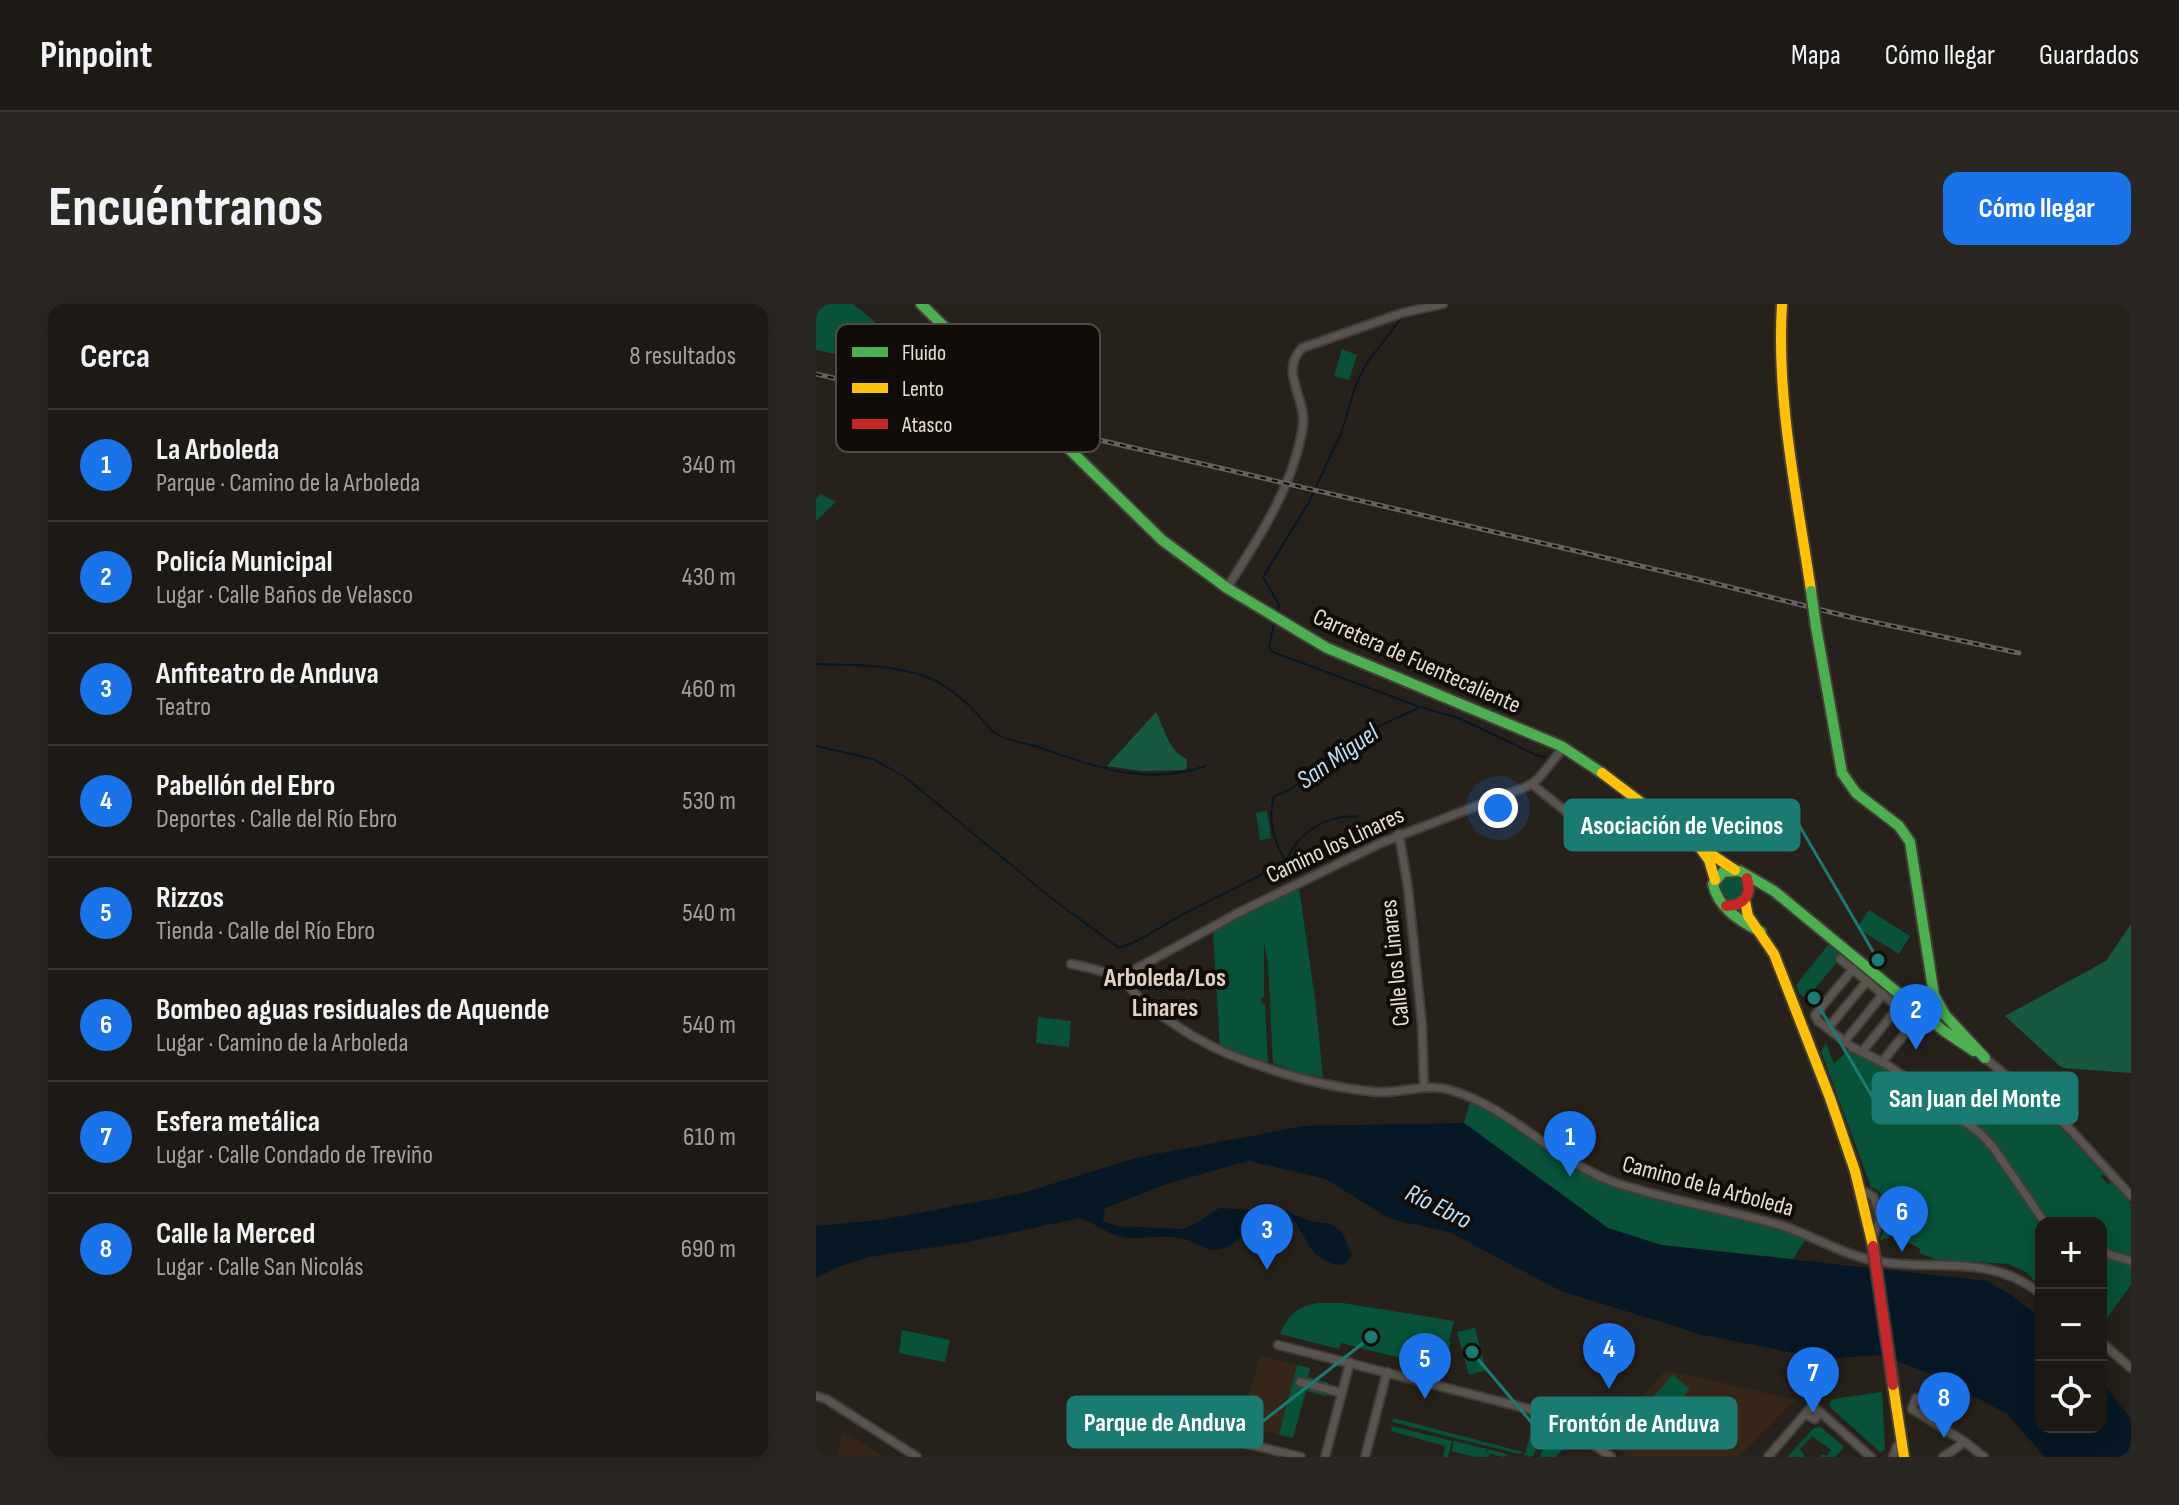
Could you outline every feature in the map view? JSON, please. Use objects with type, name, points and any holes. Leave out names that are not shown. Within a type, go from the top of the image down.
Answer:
[{"type":"main road","name":"Carretera de Fuentecaliente","points":[[921,304],[941,324]]},
{"type":"main road","points":[[1782,304],[1780,337],[1787,435],[1842,773],[1856,793],[1899,826],[1910,842],[1934,995],[1945,1015],[1985,1058]]},
{"type":"main road","name":"Carretera de Fuentecaliente","points":[[1072,452],[1162,540],[1227,588],[1346,657],[1564,747],[1735,870]]},
{"type":"main road","points":[[1697,845],[1709,860],[1715,880],[1715,897],[1761,932]]},
{"type":"main road","points":[[1715,880],[1723,872],[1735,870],[1774,891],[1873,977],[1985,1058]]},
{"type":"main road","points":[[1747,878],[1746,915],[1774,954],[1806,1027],[1869,1208],[1893,1385],[1896,1453]]},
{"type":"main road","points":[[1726,906],[1736,906],[1761,889],[1774,891]]},
{"type":"main road","points":[[1893,1385],[1904,1457]]},
{"type":"street","points":[[1227,588],[1277,508],[1299,444],[1303,415],[1292,375],[1295,358],[1302,348],[1406,312],[1443,304]]},
{"type":"street","name":"Camino los Linares","points":[[1119,978],[1240,912],[1399,834],[1532,784],[1564,747]]},
{"type":"street","points":[[1532,784],[1586,828]]},
{"type":"street","name":"Calle los Linares","points":[[1399,834],[1408,888],[1420,1009],[1424,1087]]},
{"type":"street","points":[[1840,959],[1853,969],[1873,977],[1883,994],[1915,1021],[1882,1062]]},
{"type":"street","name":"Camino de la Arboleda","points":[[1071,964],[1119,978],[1144,1002],[1189,1033],[1240,1058],[1357,1089],[1392,1092],[1424,1087],[1450,1090],[1504,1117],[1579,1166],[1618,1184],[1786,1227],[1867,1259],[2004,1272],[2035,1290]]},
{"type":"street","points":[[1853,969],[1815,1015],[1818,1021],[1882,1062],[1980,1133],[2041,1217]]},
{"type":"street","points":[[1828,1028],[1873,977]]},
{"type":"street","points":[[1845,1041],[1883,994]]},
{"type":"street","points":[[1862,1052],[1899,1006]]},
{"type":"street","points":[[1806,1027],[1818,1021]]},
{"type":"street","points":[[1985,1058],[2069,1128],[2131,1196]]},
{"type":"street","points":[[1869,1208],[1879,1213],[1880,1219],[1872,1244]]},
{"type":"street","points":[[2107,1254],[2131,1261]]},
{"type":"street","points":[[1278,1345],[1530,1409],[1560,1420],[1595,1442],[1611,1457]]},
{"type":"street","points":[[2107,1347],[2131,1368]]},
{"type":"street","points":[[1325,1457],[1350,1362]]},
{"type":"street","points":[[1365,1457],[1387,1372]]},
{"type":"street","points":[[1300,1382],[1342,1393]]},
{"type":"street","points":[[816,1396],[826,1399],[917,1457]]},
{"type":"street","points":[[1939,1398],[1933,1406],[1916,1398],[1912,1409],[1984,1457]]},
{"type":"street","points":[[1768,1457],[1807,1415],[1815,1419],[1819,1411],[1871,1457]]},
{"type":"street","points":[[1946,1456],[1965,1442]]},
{"type":"street","points":[[1248,1444],[1301,1457]]},
{"type":"shaded area","points":[[1260,1355],[1297,1365],[1279,1435],[1241,1425]]},
{"type":"shaded area","points":[[1666,1370],[1795,1400],[1739,1457],[1628,1457],[1606,1437]]},
{"type":"shaded area","points":[[842,1431],[885,1457],[837,1457]]},
{"type":"green space","points":[[816,304],[853,304],[878,324],[836,324],[836,354],[816,350]]},
{"type":"green space","points":[[1342,349],[1357,355],[1349,380],[1334,376]]},
{"type":"green space","points":[[821,494],[836,502],[816,521],[816,498]]},
{"type":"green space","points":[[1156,712],[1171,745],[1187,759],[1186,770],[1141,771],[1107,766]]},
{"type":"green space","points":[[1267,811],[1271,838],[1260,840],[1256,813]]},
{"type":"green space","points":[[1732,875],[1741,879],[1745,888],[1741,897],[1732,901],[1723,897],[1719,888],[1723,879]]},
{"type":"green space","points":[[1299,888],[1323,1077],[1273,1063],[1268,963],[1264,942],[1264,996],[1261,1003],[1265,1004],[1268,1063],[1220,1047],[1213,931]]},
{"type":"green space","points":[[1869,910],[1910,936],[1899,954],[1857,928]]},
{"type":"green space","points":[[2131,924],[2131,1073],[2062,1068],[2005,1016],[2106,961]]},
{"type":"green space","points":[[1828,945],[1842,956],[1813,991],[1822,998],[1815,1006],[1799,993],[1796,985]]},
{"type":"green space","points":[[1038,1017],[1071,1021],[1069,1047],[1036,1043]]},
{"type":"green space","points":[[1826,1043],[1834,1064],[1849,1049],[1884,1065],[1977,1133],[1991,1147],[2038,1217],[2035,1217],[2035,1282],[2026,1272],[2008,1264],[1935,1259],[1920,1253],[1920,1249],[1891,1232],[1889,1238],[1880,1240],[1888,1219],[1884,1216],[1880,1192],[1871,1187],[1821,1051]]},
{"type":"green space","points":[[2001,1078],[2064,1131],[2104,1174],[2101,1177],[2108,1184],[2112,1181],[2131,1204],[2131,1259],[2107,1252],[2107,1217],[2045,1217],[1983,1132],[1968,1119]]},
{"type":"green space","points":[[1471,1098],[1593,1174],[1808,1236],[1793,1259],[1661,1245],[1608,1228],[1464,1123]]},
{"type":"green space","points":[[2107,1257],[2131,1264],[2131,1285],[2107,1318]]},
{"type":"green space","points":[[1320,1303],[1343,1303],[1454,1321],[1441,1374],[1406,1366],[1408,1360],[1341,1343],[1339,1349],[1280,1334],[1295,1312]]},
{"type":"green space","points":[[1475,1328],[1486,1370],[1469,1375],[1457,1332]]},
{"type":"green space","points":[[902,1330],[950,1340],[945,1362],[899,1353]]},
{"type":"green space","points":[[1297,1365],[1310,1368],[1308,1377],[1329,1383],[1328,1386],[1300,1379],[1327,1392],[1326,1396],[1306,1391],[1293,1438],[1279,1435]]},
{"type":"green space","points":[[1673,1374],[1690,1389],[1662,1419],[1646,1405]]},
{"type":"green space","points":[[1882,1392],[1885,1449],[1881,1453],[1830,1407],[1830,1402]]},
{"type":"green space","points":[[1393,1418],[1523,1452],[1519,1454],[1392,1422]]},
{"type":"green space","points":[[1392,1426],[1452,1441],[1448,1457],[1443,1457],[1445,1446],[1391,1431]]},
{"type":"green space","points":[[1533,1426],[1542,1430],[1534,1455],[1530,1457],[1522,1454],[1525,1453]]},
{"type":"green space","points":[[1821,1427],[1844,1447],[1835,1457],[1820,1457],[1822,1454],[1827,1456],[1831,1450],[1812,1436],[1800,1449],[1805,1457],[1787,1457],[1814,1428]]},
{"type":"green space","points":[[1549,1432],[1568,1442],[1556,1457],[1540,1457]]},
{"type":"green space","points":[[1454,1441],[1487,1449],[1486,1455],[1488,1449],[1510,1455],[1475,1457],[1452,1451]]},
{"type":"water","name":"Río Ebro","points":[[1464,1123],[1608,1228],[1661,1245],[1987,1281],[2035,1314],[2035,1433],[2107,1433],[2107,1389],[2131,1419],[2131,1457],[2045,1457],[2007,1414],[1932,1374],[1877,1355],[1840,1358],[1805,1355],[1703,1335],[1561,1291],[1449,1232],[1390,1219],[1326,1179],[1248,1161],[1167,1184],[1105,1208],[1103,1221],[1117,1226],[1183,1229],[1219,1208],[1289,1212],[1309,1221],[1331,1224],[1342,1232],[1352,1255],[1346,1263],[1340,1265],[1323,1260],[1312,1250],[1295,1222],[1279,1216],[1253,1220],[1236,1241],[1216,1250],[1178,1238],[1121,1237],[1081,1218],[863,1259],[816,1279],[816,1226],[881,1220],[1023,1193],[1135,1158],[1304,1126]]},
{"type":"pier","points":[[1868,1264],[1883,1266],[1898,1366],[1883,1361]]},
{"type":"waterway","name":"San Miguel","points":[[1277,613],[1279,605],[1263,577],[1309,502],[1342,431],[1355,387],[1366,364],[1402,317]]},
{"type":"waterway","name":"San Miguel","points":[[816,746],[873,759],[905,777],[1050,897],[1119,948],[1285,861],[1273,830],[1271,813],[1274,796],[1299,783],[1345,744],[1420,707],[1273,652],[1269,647],[1274,623]]},
{"type":"waterway","points":[[816,664],[877,666],[922,675],[953,692],[1001,736],[1103,768],[1163,774],[1206,766]]},
{"type":"waterway","points":[[1421,707],[1461,719],[1545,757]]},
{"type":"waterway","points":[[1285,861],[1297,842],[1318,825],[1333,819],[1357,816]]},
{"type":"railway","points":[[816,374],[836,379]]},
{"type":"railway","points":[[1100,440],[1850,617],[2019,653]]},
{"type":"traffic: fast","points":[[921,304],[941,324]]},
{"type":"traffic: fast","points":[[1072,452],[1162,540],[1227,588],[1327,648],[1561,746],[1602,773]]},
{"type":"traffic: fast","points":[[1811,591],[1816,627]]},
{"type":"traffic: fast","points":[[1816,627],[1842,773],[1856,793],[1899,826],[1910,842],[1934,995],[1945,1015],[1985,1058]]},
{"type":"traffic: fast","points":[[1761,932],[1738,918],[1720,900],[1713,884],[1723,872],[1740,871],[1774,891],[1944,1031],[1974,1051]]},
{"type":"traffic: slow","points":[[1782,304],[1785,412],[1811,591]]},
{"type":"traffic: slow","points":[[1602,773],[1735,870]]},
{"type":"traffic: slow","points":[[1701,849],[1709,860],[1715,880]]},
{"type":"traffic: slow","points":[[1745,901],[1748,916],[1774,954],[1830,1098],[1855,1171],[1873,1246]]},
{"type":"traffic: slow","points":[[1893,1385],[1904,1457]]},
{"type":"traffic: jam","points":[[1726,906],[1742,902],[1748,890],[1747,878]]},
{"type":"traffic: jam","points":[[1873,1246],[1893,1385]]},
{"type":"place","name":"Asociación de Vecinos","points":[[1878,960]]},
{"type":"place","name":"San Juan del Monte","points":[[1814,998]]},
{"type":"place","name":"Policía Municipal","points":[[1916,1050]]},
{"type":"place","name":"La Arboleda","points":[[1570,1177]]},
{"type":"place","name":"Bombeo aguas residuales de Aquende","points":[[1902,1252]]},
{"type":"place","name":"Anfiteatro de Anduva","points":[[1267,1270]]},
{"type":"place","name":"Parque de Anduva","points":[[1371,1337]]},
{"type":"place","name":"Frontón de Anduva","points":[[1472,1352]]},
{"type":"place","name":"Pabellón del Ebro","points":[[1609,1389]]},
{"type":"place","name":"Rizzos","points":[[1425,1399]]},
{"type":"place","name":"Esfera metálica","points":[[1813,1413]]},
{"type":"place","name":"Calle la Merced","points":[[1944,1438]]},
{"type":"district","name":"Arboleda/Los Linares","points":[[1165,993]]}]
